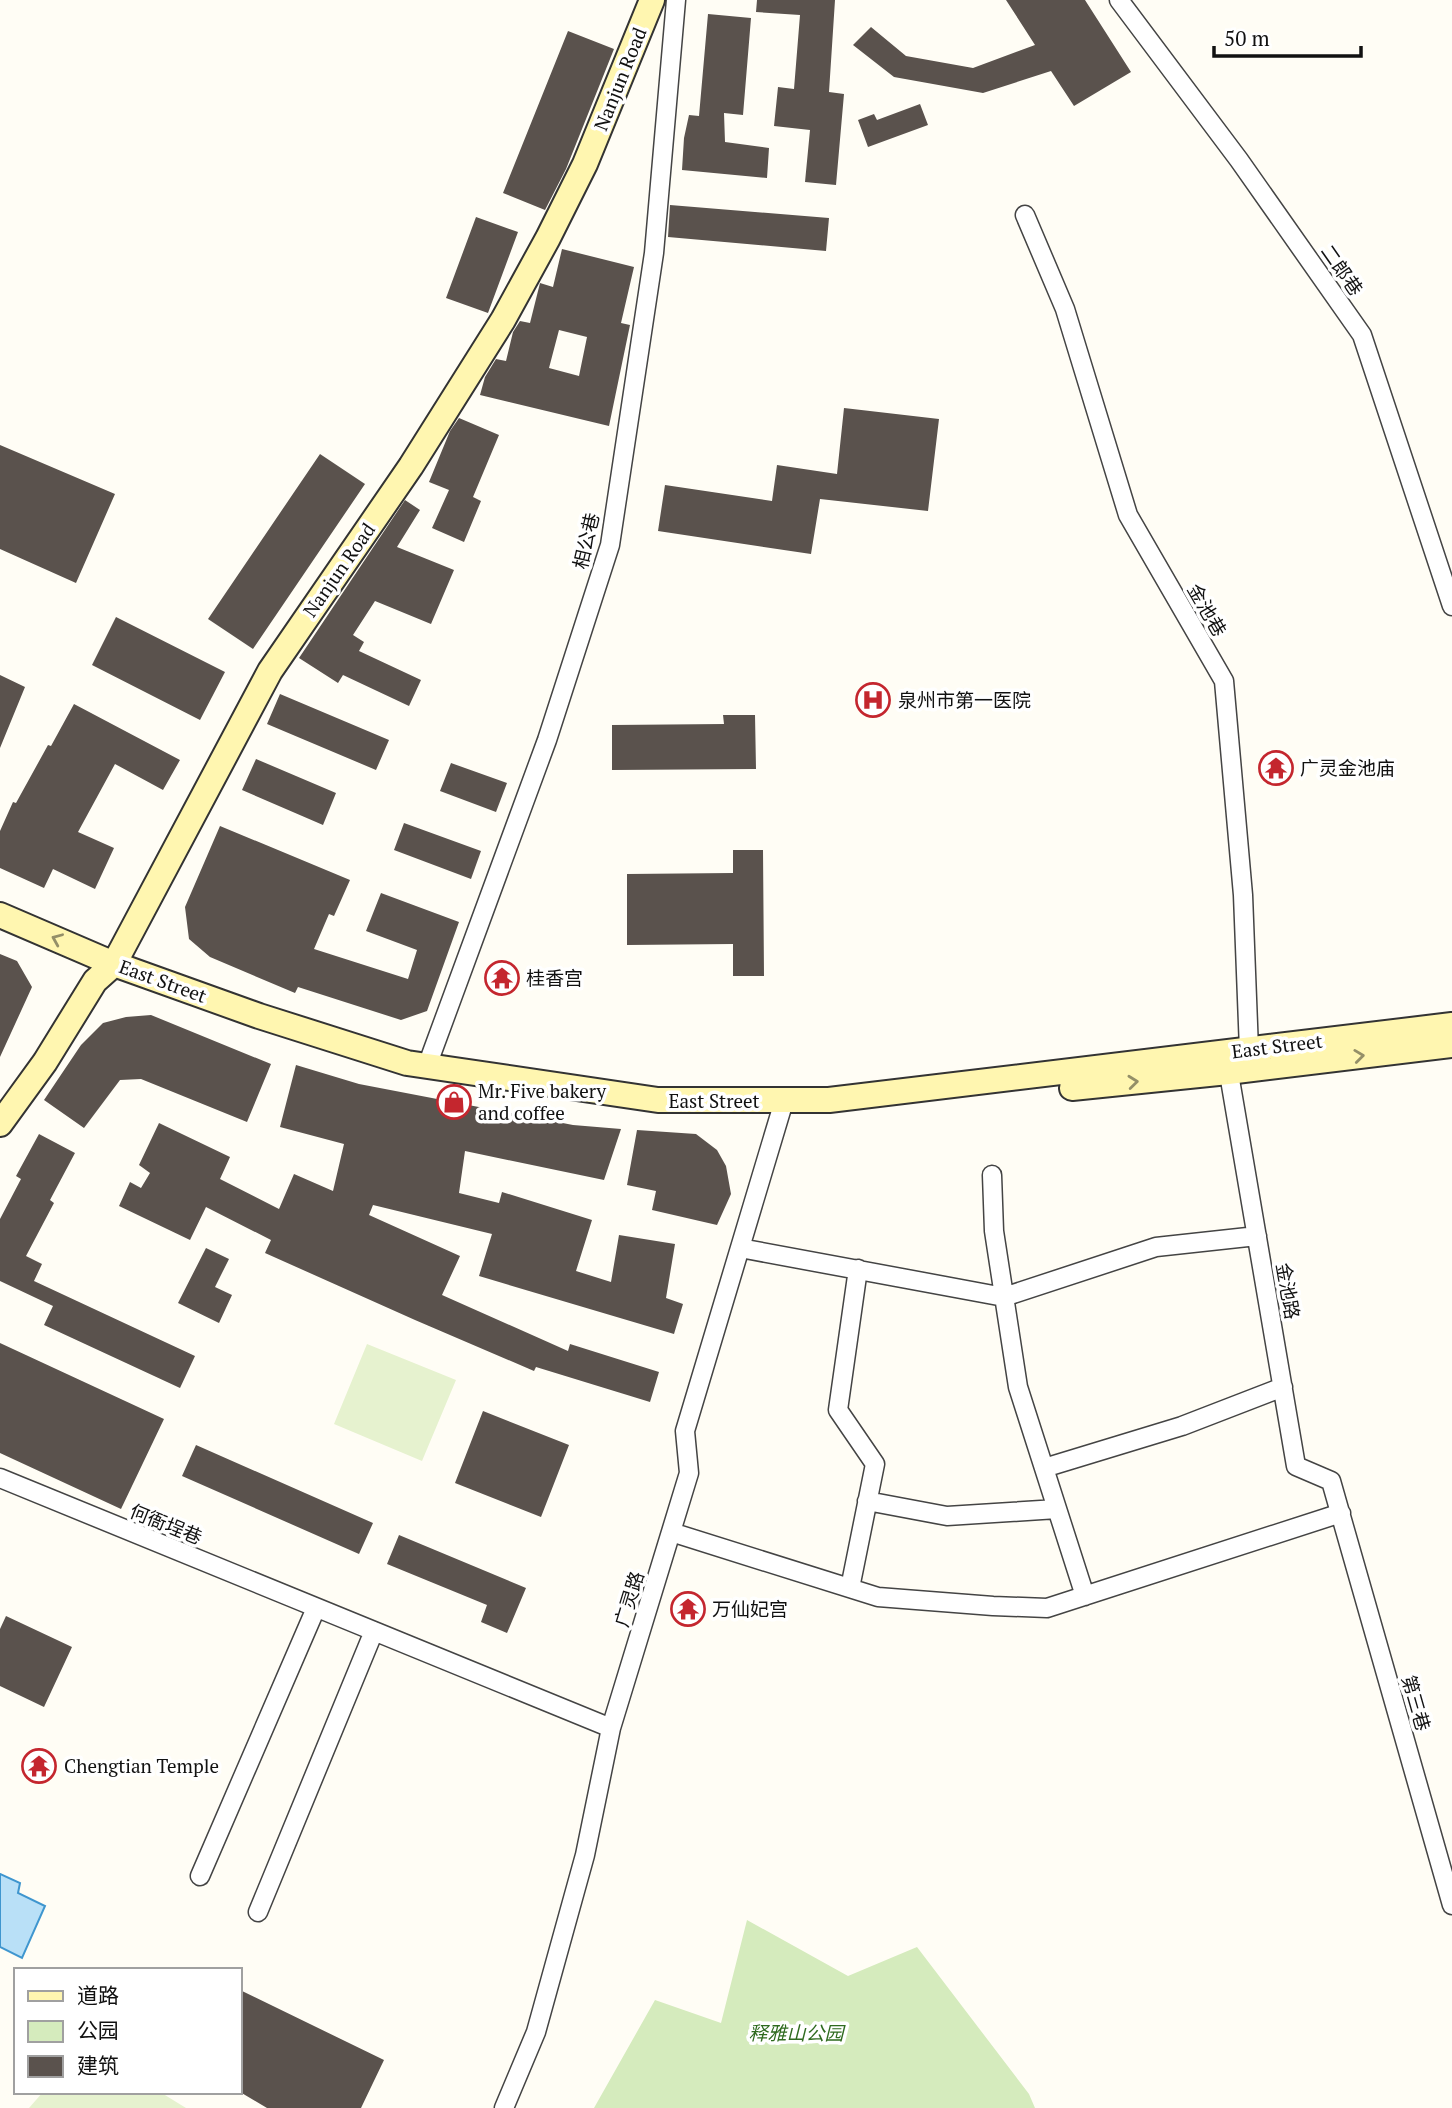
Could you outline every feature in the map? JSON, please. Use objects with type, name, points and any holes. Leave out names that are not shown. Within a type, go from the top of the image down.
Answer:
[{"type":"main road","name":"Nanjun Road","points":[[0,1124],[45,1062],[94,981],[111,967],[270,671],[411,466],[503,320],[585,164],[652,0]]},
{"type":"main road","name":"East Street","points":[[0,915],[111,967],[296,1043],[483,1090],[689,1113],[782,1108],[829,1100],[1234,1058],[1452,1045]]},
{"type":"main road","name":"East Street","points":[[111,967],[407,1063],[658,1100],[782,1108]]},
{"type":"main road","name":"East Street","points":[[1234,1058],[1452,1025]]},
{"type":"street","name":"相公巷","points":[[428,1066],[547,740],[610,545],[654,253],[676,0]]},
{"type":"street","name":"二郎巷","points":[[1119,0],[1239,160],[1362,335],[1452,606]]},
{"type":"street","name":"金池巷","points":[[1025,215],[1065,309],[1128,515],[1224,681],[1243,895],[1234,1058]]},
{"type":"street","name":"金池路","points":[[1234,1058],[1257,1236],[1296,1466],[1331,1480],[1340,1513]]},
{"type":"street","name":"广灵路","points":[[504,2108],[536,2032],[585,1855],[611,1728],[689,1473],[685,1431],[782,1108]]},
{"type":"street","points":[[992,1175],[994,1231],[1018,1387],[1084,1595]]},
{"type":"street","points":[[740,1248],[1004,1297],[1156,1247],[1257,1236]]},
{"type":"street","points":[[850,1588],[875,1464],[838,1410],[858,1269]]},
{"type":"street","points":[[1044,1468],[1182,1426],[1283,1387]]},
{"type":"street","name":"何衙埕巷","points":[[0,1478],[611,1728]]},
{"type":"street","points":[[867,1501],[947,1516],[1057,1509]]},
{"type":"street","points":[[671,1532],[877,1597],[1047,1608],[1340,1513]]},
{"type":"street","name":"第三巷","points":[[1340,1513],[1452,1905]]},
{"type":"street","points":[[200,1875],[316,1608]]},
{"type":"street","points":[[258,1912],[374,1631]]},
{"type":"green space","points":[[367,1344],[456,1380],[422,1461],[334,1424]]},
{"type":"green space","name":"释雅山公园","points":[[747,1920],[848,1976],[917,1947],[1029,2094],[1035,2108],[594,2108],[655,2000],[721,2023]]},
{"type":"green space","points":[[41,2094],[163,2094],[186,2108],[29,2108]]},
{"type":"water","points":[[0,1874],[20,1883],[18,1893],[45,1906],[22,1958],[0,1947]]},
{"type":"building","points":[[757,0],[835,0],[829,92],[844,94],[836,185],[805,182],[810,130],[774,126],[778,87],[794,89],[800,15],[756,12]]},
{"type":"building","points":[[1006,0],[1085,0],[1131,72],[1074,106],[1051,71],[983,93],[894,77],[853,45],[871,27],[906,56],[973,68],[1035,45]]},
{"type":"building","points":[[708,14],[751,18],[743,115],[724,113],[725,142],[769,148],[767,178],[682,170],[689,115],[699,116]]},
{"type":"building","points":[[568,31],[614,49],[566,169],[545,210],[503,193]]},
{"type":"building","points":[[920,104],[928,125],[868,147],[858,120],[874,114],[877,120]]},
{"type":"building","points":[[670,205],[829,218],[826,251],[668,237]]},
{"type":"building","points":[[476,217],[518,232],[488,313],[446,298]]},
{"type":"building","points":[[562,249],[634,267],[621,323],[630,325],[609,426],[480,395],[485,377],[496,359],[506,361],[513,332],[520,321],[530,323],[540,283],[553,287]],"holes":[[[559,330],[587,337],[579,376],[549,368]]]},
{"type":"building","points":[[844,408],[939,419],[928,511],[820,499],[811,554],[658,531],[665,485],[772,501],[777,465],[837,474]]},
{"type":"building","points":[[459,418],[499,435],[473,497],[481,501],[464,542],[432,528],[449,490],[429,482],[450,431]]},
{"type":"building","points":[[0,445],[115,494],[76,583],[0,549]]},
{"type":"building","points":[[320,454],[365,484],[253,649],[208,619]]},
{"type":"building","points":[[405,500],[420,510],[397,547],[454,570],[431,624],[375,601],[353,635],[364,642],[359,651],[421,680],[409,706],[343,675],[338,683],[299,658]]},
{"type":"building","points":[[116,617],[225,672],[200,720],[92,665]]},
{"type":"building","points":[[0,675],[25,687],[0,748]]},
{"type":"building","points":[[280,694],[389,740],[376,770],[267,724]]},
{"type":"building","points":[[74,704],[180,760],[163,790],[115,764],[78,832],[114,848],[95,889],[53,869],[44,888],[0,868],[0,831],[13,802],[16,803]]},
{"type":"building","points":[[723,715],[755,715],[756,769],[612,770],[612,725],[724,724]]},
{"type":"building","points":[[256,759],[336,793],[323,825],[242,790]]},
{"type":"building","points":[[451,763],[507,783],[496,812],[440,791]]},
{"type":"building","points":[[404,823],[481,851],[471,879],[394,850]]},
{"type":"building","points":[[220,826],[350,880],[334,916],[329,914],[314,949],[408,979],[417,950],[366,931],[381,893],[459,922],[427,1011],[401,1020],[298,987],[295,993],[210,957],[189,939],[185,907]]},
{"type":"building","points":[[733,850],[763,850],[764,976],[733,976],[733,944],[627,945],[627,874],[733,873]]},
{"type":"building","points":[[0,954],[17,961],[32,987],[0,1057]]},
{"type":"building","points":[[151,1015],[271,1064],[247,1122],[141,1079],[120,1080],[84,1128],[44,1100],[81,1045],[103,1023],[126,1017]]},
{"type":"building","points":[[296,1065],[359,1084],[573,1125],[621,1129],[604,1180],[465,1151],[459,1193],[499,1203],[502,1192],[592,1220],[576,1271],[611,1282],[619,1235],[675,1244],[666,1298],[683,1304],[674,1334],[479,1276],[492,1234],[373,1205],[369,1215],[460,1256],[442,1295],[568,1351],[570,1344],[659,1372],[650,1402],[536,1367],[534,1371],[415,1320],[265,1253],[271,1240],[206,1207],[190,1240],[119,1206],[130,1182],[141,1188],[150,1173],[139,1165],[159,1123],[230,1157],[220,1179],[279,1209],[294,1174],[333,1191],[344,1144],[280,1127]]},
{"type":"building","points":[[637,1130],[696,1134],[717,1150],[726,1166],[731,1194],[717,1225],[652,1210],[656,1191],[627,1185]]},
{"type":"building","points":[[39,1134],[75,1153],[50,1200],[54,1203],[26,1256],[42,1264],[34,1281],[195,1356],[180,1388],[44,1325],[53,1306],[0,1281],[0,1219],[21,1179],[16,1176]]},
{"type":"building","points":[[206,1248],[229,1259],[215,1287],[232,1295],[219,1323],[178,1303]]},
{"type":"building","points":[[0,1343],[164,1419],[121,1509],[0,1453]]},
{"type":"building","points":[[483,1411],[569,1445],[541,1517],[455,1483]]},
{"type":"building","points":[[196,1445],[373,1523],[359,1554],[182,1476]]},
{"type":"building","points":[[399,1535],[526,1588],[507,1633],[481,1622],[487,1605],[387,1564]]},
{"type":"building","points":[[6,1616],[72,1647],[44,1707],[0,1686],[0,1629]]},
{"type":"building","points":[[242,1991],[384,2060],[361,2108],[267,2108],[242,2093]]},
{"type":"place","name":"泉州市第一医院","points":[[873,700]]},
{"type":"place","name":"广灵金池庙","points":[[1276,768]]},
{"type":"place","name":"桂香宫","points":[[502,978]]},
{"type":"place","name":"Mr. Five bakery and coffee","points":[[454,1102]]},
{"type":"place","name":"万仙妃宫","points":[[688,1609]]},
{"type":"place","name":"Chengtian Temple","points":[[39,1766]]}]
